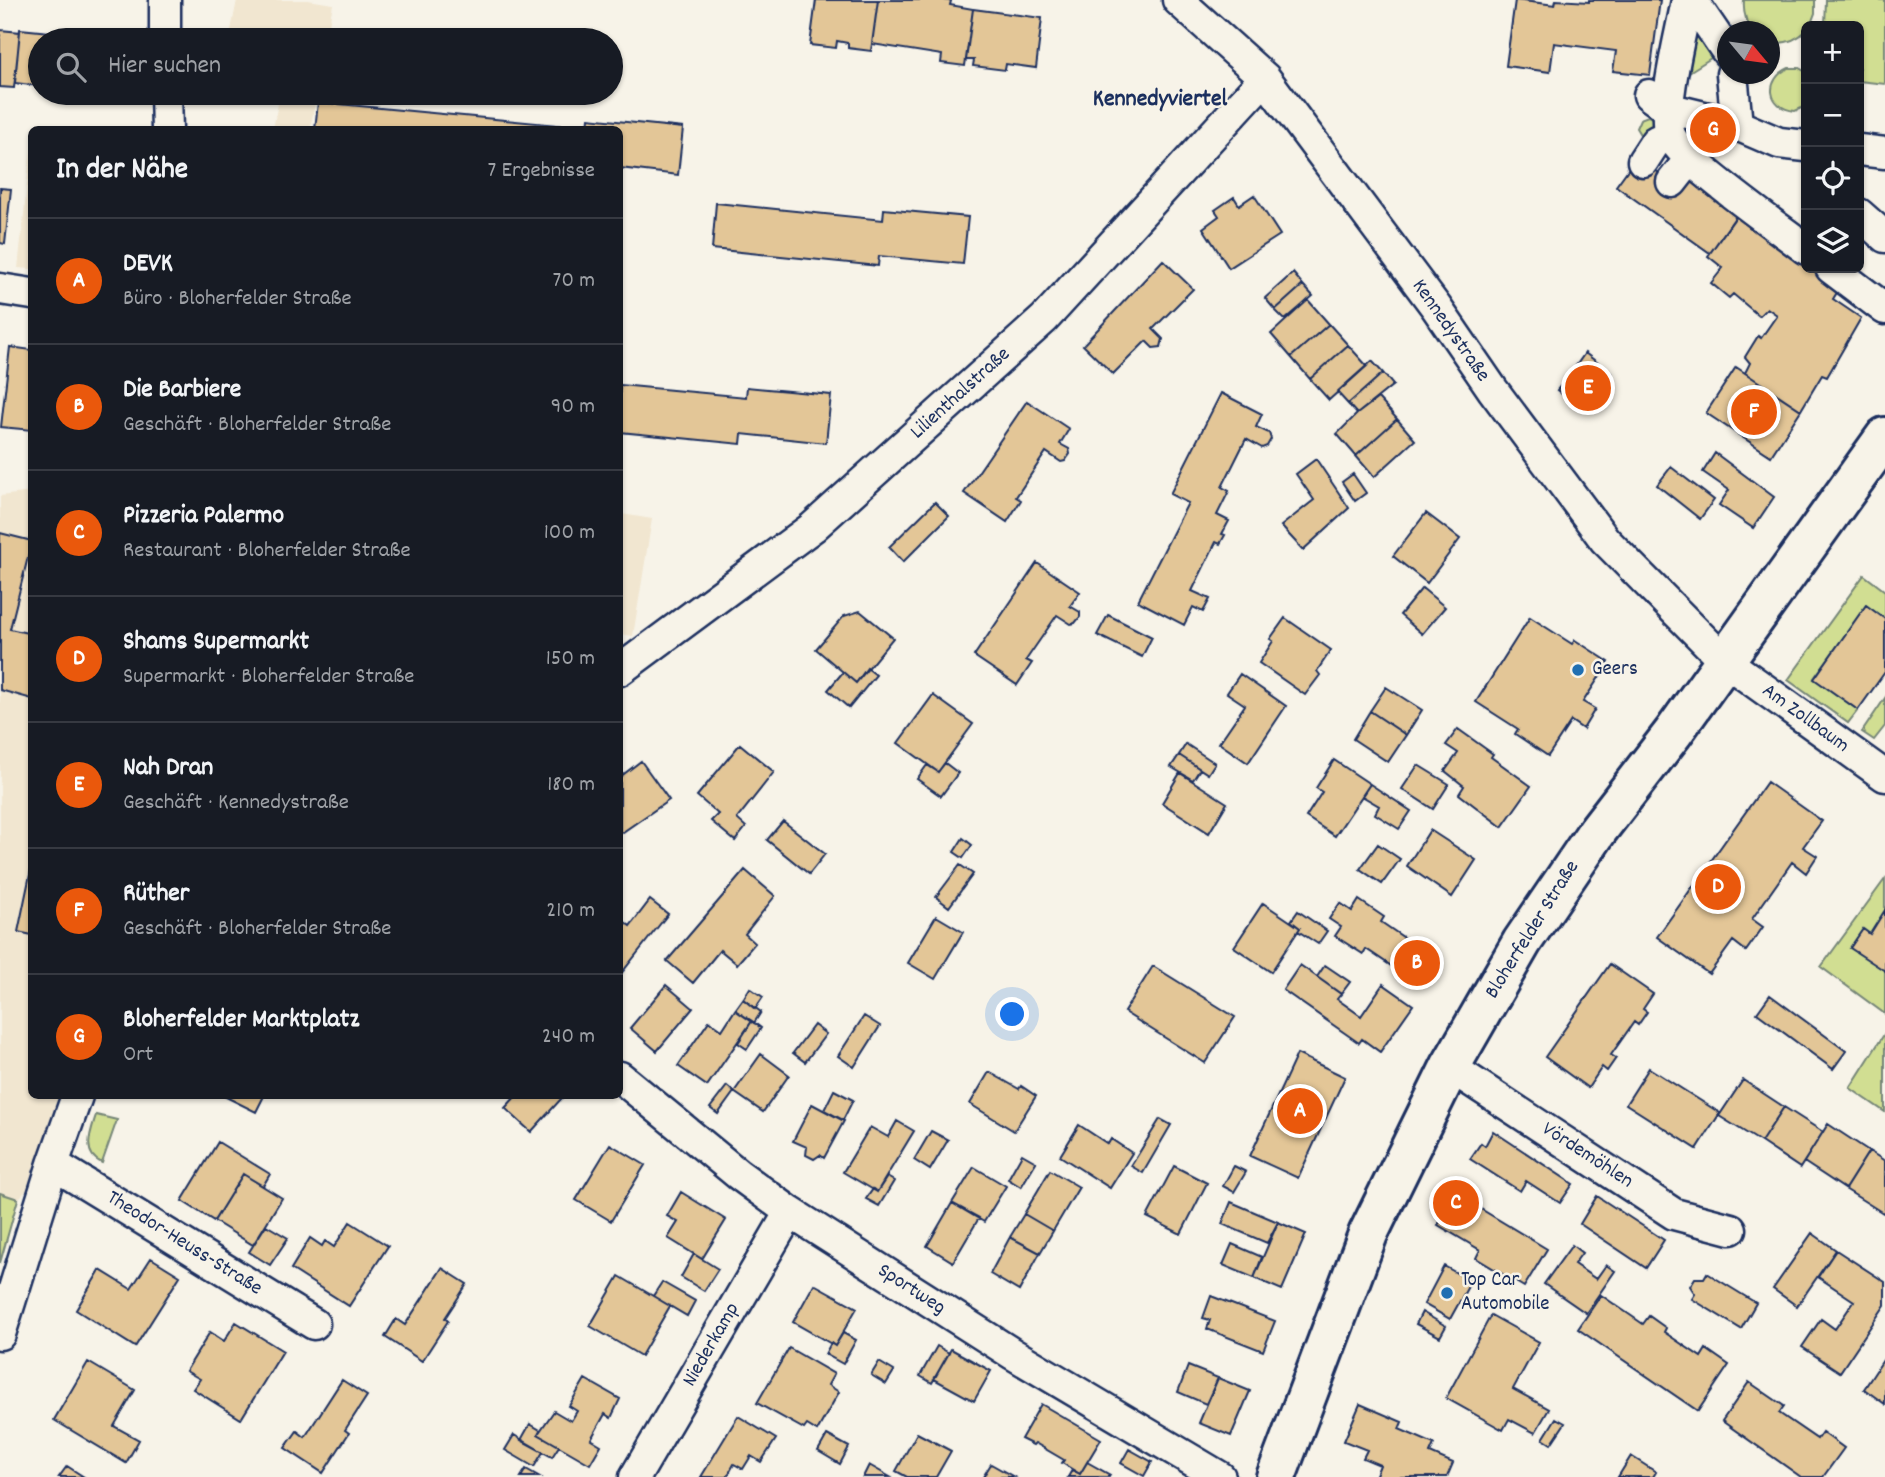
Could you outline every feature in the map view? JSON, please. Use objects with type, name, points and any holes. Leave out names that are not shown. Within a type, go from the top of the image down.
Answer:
[{"type":"street","points":[[165,0],[165,28]]},
{"type":"street","name":"Kennedystraße","points":[[1178,0],[1265,78],[1605,540],[1726,661]]},
{"type":"street","points":[[1689,0],[1717,39]]},
{"type":"street","points":[[1653,132],[1689,0]]},
{"type":"street","name":"Lilienthalstraße","points":[[623,668],[813,527],[1037,325],[1265,78]]},
{"type":"street","points":[[1733,84],[1737,125]]},
{"type":"street","points":[[166,105],[167,126]]},
{"type":"street","points":[[1653,132],[1737,125],[1792,145]]},
{"type":"street","points":[[1653,132],[1681,171],[1801,246]]},
{"type":"street","points":[[1864,151],[1885,153]]},
{"type":"street","points":[[1864,218],[1885,237]]},
{"type":"street","points":[[1837,273],[1885,309]]},
{"type":"street","points":[[0,289],[28,293]]},
{"type":"street","name":"Bloherfelder Straße","points":[[1276,1477],[1368,1234],[1450,1067],[1522,942],[1598,830],[1726,661],[1885,437]]},
{"type":"street","name":"Am Zollbaum","points":[[1726,661],[1885,776]]},
{"type":"street","name":"Vördemöhlen","points":[[1450,1067],[1674,1214],[1731,1229]]},
{"type":"street","name":"Sportweg","points":[[623,1079],[738,1174],[790,1212],[1013,1354],[1220,1477]]},
{"type":"street","points":[[0,1334],[76,1099]]},
{"type":"street","name":"Theodor-Heuss-Straße","points":[[53,1164],[314,1324]]},
{"type":"street","name":"Niederkamp","points":[[635,1477],[790,1212]]},
{"type":"shaded area","points":[[237,0],[308,0],[333,4],[328,28],[231,28]]},
{"type":"shaded area","points":[[278,105],[315,105],[311,126],[274,126]]},
{"type":"shaded area","points":[[28,176],[28,269],[18,268]]},
{"type":"shaded area","points":[[28,492],[28,1099],[76,1099],[53,1164],[18,1199],[0,1193],[0,496]]},
{"type":"shaded area","points":[[623,514],[652,519],[633,636],[623,634]]},
{"type":"green space","points":[[1744,0],[1815,0],[1812,21],[1801,21],[1801,35],[1785,42],[1780,42],[1780,21],[1747,21]]},
{"type":"green space","points":[[1826,0],[1885,0],[1885,84],[1864,82],[1864,21],[1825,21]]},
{"type":"green space","points":[[1693,13],[1717,50],[1717,54],[1681,77]]},
{"type":"green space","points":[[1789,68],[1801,69],[1801,108],[1795,111],[1786,109],[1774,99],[1773,86],[1780,84],[1781,73]]},
{"type":"green space","points":[[1648,116],[1656,121],[1651,137],[1641,136],[1636,128],[1640,119]]},
{"type":"green space","points":[[1864,575],[1885,591],[1885,619],[1866,606],[1814,678],[1858,710],[1848,723],[1788,680]]},
{"type":"green space","points":[[1885,698],[1885,726],[1874,740],[1862,732]]},
{"type":"green space","points":[[1885,879],[1885,1014],[1821,967]]},
{"type":"green space","points":[[1885,1033],[1885,1112],[1850,1088]]},
{"type":"green space","points":[[96,1115],[117,1120],[102,1163],[92,1154],[89,1142]]},
{"type":"green space","points":[[0,1193],[18,1199],[0,1263]]},
{"type":"building","points":[[816,0],[878,0],[871,51],[848,48],[848,43],[837,41],[836,48],[810,45]]},
{"type":"building","points":[[878,0],[944,0],[951,1],[950,5],[973,9],[965,66],[941,63],[942,55],[872,44]]},
{"type":"building","points":[[1515,0],[1555,5],[1556,0],[1660,0],[1650,75],[1613,71],[1616,51],[1554,43],[1550,72],[1506,66]]},
{"type":"building","points":[[973,9],[1042,18],[1036,68],[1006,64],[1005,70],[973,66],[974,60],[966,60]]},
{"type":"building","points":[[20,29],[28,30],[28,85],[15,83]]},
{"type":"building","points":[[0,30],[20,32],[14,88],[0,87]]},
{"type":"building","points":[[318,105],[349,105],[567,126],[315,126]]},
{"type":"building","points":[[589,118],[683,128],[678,175],[623,168],[623,126],[588,126]]},
{"type":"building","points":[[1637,157],[1680,188],[1688,177],[1738,213],[1710,253],[1616,186]]},
{"type":"building","points":[[0,188],[11,189],[5,244],[0,243]]},
{"type":"building","points":[[1254,195],[1280,235],[1229,268],[1203,228],[1219,216],[1215,210],[1234,197],[1239,205]]},
{"type":"building","points":[[716,203],[883,220],[884,209],[968,217],[963,264],[879,256],[878,266],[712,249]]},
{"type":"building","points":[[1740,211],[1801,256],[1801,273],[1824,273],[1841,286],[1833,299],[1861,318],[1827,377],[1822,375],[1801,410],[1745,373],[1750,363],[1745,357],[1758,336],[1761,338],[1777,315],[1767,308],[1759,316],[1733,294],[1729,298],[1711,283],[1723,268],[1708,256]]},
{"type":"building","points":[[1163,260],[1193,289],[1153,329],[1163,339],[1161,347],[1153,348],[1146,341],[1113,374],[1083,345]]},
{"type":"building","points":[[1293,273],[1303,285],[1275,310],[1265,298]]},
{"type":"building","points":[[1303,285],[1313,296],[1285,320],[1275,310]]},
{"type":"building","points":[[1308,300],[1329,324],[1291,357],[1271,334]]},
{"type":"building","points":[[1329,324],[1348,345],[1310,379],[1291,357]]},
{"type":"building","points":[[1348,345],[1367,366],[1329,400],[1310,379]]},
{"type":"building","points":[[10,347],[28,349],[28,430],[1,427]]},
{"type":"building","points":[[1585,353],[1612,374],[1597,394],[1571,373]]},
{"type":"building","points":[[1372,361],[1383,373],[1348,404],[1337,392]]},
{"type":"building","points":[[1736,367],[1801,410],[1771,456],[1706,413]]},
{"type":"building","points":[[1383,373],[1393,385],[1357,414],[1348,404]]},
{"type":"building","points":[[1571,373],[1591,389],[1577,406],[1557,390]]},
{"type":"building","points":[[623,385],[746,397],[747,387],[831,395],[826,443],[742,434],[741,444],[623,432]]},
{"type":"building","points":[[1221,393],[1262,414],[1256,427],[1269,433],[1271,439],[1267,446],[1262,448],[1246,439],[1222,487],[1229,491],[1217,515],[1229,521],[1222,534],[1225,535],[1220,544],[1216,542],[1192,591],[1210,599],[1203,612],[1193,607],[1184,625],[1138,601],[1188,503],[1170,494]]},
{"type":"building","points":[[1378,398],[1397,419],[1356,456],[1337,434]]},
{"type":"building","points":[[1027,401],[1069,429],[1060,444],[1069,449],[1070,454],[1061,462],[1046,452],[1016,497],[1021,500],[1007,522],[964,493]]},
{"type":"building","points":[[1397,419],[1415,440],[1374,477],[1356,456]]},
{"type":"building","points":[[1715,453],[1774,497],[1753,528],[1719,505],[1729,490],[1703,472]]},
{"type":"building","points":[[1316,459],[1349,508],[1303,550],[1281,526],[1314,500],[1296,474]]},
{"type":"building","points":[[1671,467],[1714,500],[1700,519],[1657,485]]},
{"type":"building","points":[[1353,474],[1366,493],[1355,501],[1342,482]]},
{"type":"building","points":[[935,502],[949,516],[903,562],[889,547]]},
{"type":"building","points":[[1426,513],[1460,539],[1427,583],[1393,556]]},
{"type":"building","points":[[0,533],[28,540],[28,557],[10,629],[28,633],[28,698],[0,690]]},
{"type":"building","points":[[1037,563],[1080,592],[1070,606],[1080,612],[1080,617],[1071,624],[1057,615],[1026,660],[1032,663],[1017,685],[974,656]]},
{"type":"building","points":[[1422,588],[1445,607],[1422,634],[1400,615]]},
{"type":"building","points":[[1866,605],[1885,619],[1885,672],[1858,710],[1814,679]]},
{"type":"building","points":[[860,611],[893,638],[856,683],[816,649],[844,616]]},
{"type":"building","points":[[1108,615],[1152,637],[1142,657],[1097,635]]},
{"type":"building","points":[[1530,617],[1572,644],[1575,640],[1609,662],[1583,702],[1595,709],[1583,729],[1571,721],[1548,756],[1515,734],[1518,729],[1476,702]]},
{"type":"building","points":[[1285,618],[1331,650],[1317,671],[1320,675],[1305,695],[1259,663],[1273,641],[1270,639]]},
{"type":"building","points":[[867,668],[876,675],[849,708],[828,690],[843,672],[856,683]]},
{"type":"building","points":[[1240,674],[1286,706],[1248,763],[1219,743],[1245,705],[1227,693]]},
{"type":"building","points":[[1386,687],[1422,710],[1406,735],[1370,711]]},
{"type":"building","points":[[933,695],[973,724],[938,772],[898,743]]},
{"type":"building","points":[[1370,711],[1406,735],[1388,762],[1353,739]]},
{"type":"building","points":[[1458,729],[1531,786],[1502,827],[1459,794],[1464,786],[1445,771],[1458,753],[1446,745]]},
{"type":"building","points":[[740,744],[774,772],[737,819],[746,827],[735,841],[711,821],[718,814],[697,796]]},
{"type":"building","points":[[1186,744],[1215,763],[1208,774],[1179,755]]},
{"type":"building","points":[[1179,755],[1200,769],[1193,780],[1171,767]]},
{"type":"building","points":[[1334,760],[1370,784],[1335,836],[1306,817],[1322,792],[1316,788]]},
{"type":"building","points":[[641,761],[669,800],[623,832],[623,775]]},
{"type":"building","points":[[945,763],[958,773],[941,796],[917,779],[927,765],[938,772]]},
{"type":"building","points":[[1418,765],[1449,784],[1433,809],[1402,789]]},
{"type":"building","points":[[1180,773],[1227,803],[1209,833],[1162,803]]},
{"type":"building","points":[[1767,782],[1822,821],[1803,847],[1817,856],[1806,873],[1792,862],[1752,919],[1763,927],[1746,951],[1733,941],[1709,974],[1657,937]]},
{"type":"building","points":[[1370,784],[1411,811],[1399,829],[1375,814],[1379,806],[1362,796]]},
{"type":"building","points":[[783,821],[825,854],[809,874],[767,840]]},
{"type":"building","points":[[1430,830],[1476,860],[1452,897],[1407,866]]},
{"type":"building","points":[[963,838],[972,845],[963,858],[954,852]]},
{"type":"building","points":[[1378,844],[1400,859],[1382,884],[1360,869]]},
{"type":"building","points":[[960,865],[973,874],[949,907],[936,897]]},
{"type":"building","points":[[745,870],[775,896],[745,934],[755,943],[737,964],[720,950],[693,983],[667,961]]},
{"type":"building","points":[[28,884],[28,934],[18,932]]},
{"type":"building","points":[[650,900],[668,914],[623,971],[623,920],[630,926]]},
{"type":"building","points":[[1359,900],[1384,917],[1381,922],[1435,959],[1418,984],[1366,949],[1363,954],[1335,936],[1341,927],[1329,919],[1340,903],[1352,911]]},
{"type":"building","points":[[1263,903],[1300,928],[1271,972],[1234,947]]},
{"type":"building","points":[[1885,910],[1885,971],[1850,948],[1863,929],[1870,934]]},
{"type":"building","points":[[1298,911],[1327,931],[1318,944],[1298,931],[1300,928],[1291,921]]},
{"type":"building","points":[[936,916],[963,932],[935,979],[908,963]]},
{"type":"building","points":[[1610,964],[1653,994],[1643,1009],[1647,1012],[1638,1025],[1634,1022],[1611,1055],[1616,1058],[1607,1071],[1602,1067],[1588,1088],[1545,1057]]},
{"type":"building","points":[[1300,965],[1341,994],[1337,999],[1361,1016],[1383,984],[1413,1005],[1380,1052],[1362,1039],[1359,1043],[1283,990]]},
{"type":"building","points":[[1325,965],[1350,982],[1341,994],[1317,977]]},
{"type":"building","points":[[1153,966],[1235,1017],[1205,1063],[1124,1012]]},
{"type":"building","points":[[666,985],[693,1008],[657,1051],[630,1028]]},
{"type":"building","points":[[750,988],[763,997],[755,1009],[743,999]]},
{"type":"building","points":[[1770,995],[1846,1051],[1833,1069],[1757,1013]]},
{"type":"building","points":[[743,999],[761,1012],[754,1023],[735,1010]]},
{"type":"building","points":[[735,1010],[752,1021],[707,1086],[678,1066],[709,1021],[722,1030]]},
{"type":"building","points":[[864,1016],[880,1026],[854,1067],[838,1056]]},
{"type":"building","points":[[752,1021],[761,1028],[747,1049],[738,1043]]},
{"type":"building","points":[[814,1025],[826,1034],[805,1062],[793,1053]]},
{"type":"building","points":[[761,1054],[789,1075],[763,1112],[734,1092]]},
{"type":"building","points":[[1297,1054],[1345,1077],[1298,1178],[1250,1156]]},
{"type":"building","points":[[1649,1068],[1720,1113],[1697,1149],[1626,1104]]},
{"type":"building","points":[[989,1072],[1036,1096],[1014,1131],[970,1104]]},
{"type":"building","points":[[1743,1080],[1784,1107],[1761,1142],[1719,1116]]},
{"type":"building","points":[[727,1086],[734,1092],[718,1114],[710,1108]]},
{"type":"building","points":[[834,1090],[853,1100],[843,1120],[824,1110]]},
{"type":"building","points":[[230,1099],[262,1099],[256,1112]]},
{"type":"building","points":[[513,1099],[561,1099],[531,1132],[505,1108]]},
{"type":"building","points":[[812,1104],[844,1121],[824,1158],[820,1155],[814,1159],[806,1155],[807,1147],[793,1141]]},
{"type":"building","points":[[1784,1107],[1823,1132],[1800,1168],[1761,1142]]},
{"type":"building","points":[[1160,1119],[1171,1125],[1143,1173],[1131,1166]]},
{"type":"building","points":[[897,1121],[914,1131],[877,1192],[843,1172],[870,1127],[888,1137]]},
{"type":"building","points":[[1828,1124],[1869,1151],[1845,1189],[1804,1162]]},
{"type":"building","points":[[1079,1125],[1108,1144],[1111,1139],[1132,1153],[1110,1188],[1060,1156]]},
{"type":"building","points":[[931,1131],[948,1140],[930,1170],[914,1160]]},
{"type":"building","points":[[1493,1131],[1573,1184],[1560,1203],[1526,1181],[1520,1191],[1470,1159],[1481,1143],[1485,1146]]},
{"type":"building","points":[[218,1142],[270,1174],[263,1186],[243,1174],[214,1221],[182,1201]]},
{"type":"building","points":[[610,1144],[645,1165],[611,1221],[576,1200]]},
{"type":"building","points":[[1869,1151],[1885,1161],[1883,1213],[1845,1189]]},
{"type":"building","points":[[1022,1154],[1036,1162],[1021,1187],[1008,1179]]},
{"type":"building","points":[[1174,1166],[1207,1183],[1181,1234],[1147,1217]]},
{"type":"building","points":[[1234,1166],[1246,1172],[1234,1192],[1223,1186]]},
{"type":"building","points":[[974,1167],[1006,1186],[984,1222],[952,1203]]},
{"type":"building","points":[[1050,1170],[1079,1187],[1053,1231],[1024,1214]]},
{"type":"building","points":[[243,1174],[282,1198],[253,1245],[214,1221]]},
{"type":"building","points":[[887,1177],[894,1181],[879,1206],[866,1199],[873,1189],[877,1192]]},
{"type":"building","points":[[681,1192],[726,1220],[702,1259],[668,1238],[678,1222],[667,1216]]},
{"type":"building","points":[[1456,1194],[1547,1249],[1524,1287],[1476,1258],[1480,1250],[1438,1225]]},
{"type":"building","points":[[1597,1196],[1664,1240],[1646,1268],[1580,1224]]},
{"type":"building","points":[[1231,1202],[1278,1222],[1267,1243],[1222,1224]]},
{"type":"building","points":[[952,1203],[979,1218],[953,1262],[927,1246]]},
{"type":"building","points":[[1024,1214],[1053,1231],[1040,1253],[1010,1237]]},
{"type":"building","points":[[350,1222],[388,1246],[349,1306],[291,1269],[310,1238],[322,1246],[325,1241],[334,1247]]},
{"type":"building","points":[[1278,1222],[1306,1234],[1282,1290],[1254,1278]]},
{"type":"building","points":[[266,1225],[288,1238],[270,1265],[249,1252]]},
{"type":"building","points":[[1812,1233],[1836,1250],[1797,1306],[1773,1289]]},
{"type":"building","points":[[1010,1237],[1040,1253],[1019,1291],[990,1274]]},
{"type":"building","points":[[1232,1244],[1262,1257],[1254,1278],[1223,1265]]},
{"type":"building","points":[[1572,1245],[1582,1253],[1574,1264],[1596,1279],[1606,1265],[1615,1271],[1586,1313],[1544,1284]]},
{"type":"building","points":[[1836,1250],[1885,1282],[1885,1305],[1840,1372],[1802,1347],[1821,1319],[1835,1329],[1854,1301],[1818,1277]]},
{"type":"building","points":[[694,1254],[718,1269],[704,1291],[681,1277]]},
{"type":"building","points":[[151,1258],[180,1276],[135,1347],[76,1310],[100,1270],[131,1289]]},
{"type":"building","name":"Top Car Automobile","points":[[1444,1266],[1471,1281],[1450,1319],[1424,1304]]},
{"type":"building","points":[[442,1268],[467,1284],[445,1318],[448,1321],[422,1361],[385,1337],[396,1319],[405,1325]]},
{"type":"building","points":[[1707,1273],[1756,1303],[1741,1329],[1692,1299],[1695,1294],[1690,1286],[1695,1278],[1704,1278]]},
{"type":"building","points":[[619,1276],[670,1306],[641,1356],[590,1326]]},
{"type":"building","points":[[662,1282],[695,1301],[687,1316],[653,1296]]},
{"type":"building","points":[[814,1284],[857,1308],[835,1346],[793,1322]]},
{"type":"building","points":[[1601,1295],[1643,1324],[1649,1316],[1666,1328],[1664,1332],[1701,1357],[1706,1349],[1729,1365],[1698,1411],[1578,1329]]},
{"type":"building","points":[[1211,1296],[1275,1321],[1263,1351],[1207,1329],[1210,1320],[1203,1318]]},
{"type":"building","points":[[1422,1312],[1446,1326],[1440,1337],[1416,1324]]},
{"type":"building","points":[[1491,1315],[1539,1342],[1513,1389],[1549,1409],[1535,1433],[1509,1419],[1503,1430],[1446,1398]]},
{"type":"building","points":[[236,1322],[283,1351],[241,1419],[193,1389],[200,1379],[186,1371],[210,1332],[224,1341]]},
{"type":"building","points":[[843,1333],[856,1340],[843,1364],[825,1354],[831,1343],[835,1346]]},
{"type":"building","points":[[937,1346],[949,1353],[932,1383],[920,1376]]},
{"type":"building","points":[[789,1348],[834,1374],[828,1385],[839,1392],[817,1431],[807,1425],[804,1429],[757,1403]]},
{"type":"building","points":[[951,1349],[991,1371],[974,1401],[934,1379]]},
{"type":"building","points":[[1885,1357],[1885,1404],[1864,1389]]},
{"type":"building","points":[[88,1362],[135,1390],[114,1426],[139,1440],[126,1463],[54,1420]]},
{"type":"building","points":[[879,1362],[894,1371],[886,1384],[871,1375]]},
{"type":"building","points":[[1188,1366],[1218,1378],[1206,1404],[1178,1392]]},
{"type":"building","points":[[1218,1378],[1250,1391],[1231,1436],[1199,1423]]},
{"type":"building","points":[[585,1379],[620,1399],[611,1418],[605,1414],[591,1439],[601,1445],[590,1464],[538,1434],[554,1411],[571,1421],[577,1411],[569,1406]]},
{"type":"building","points":[[342,1380],[367,1396],[345,1430],[349,1433],[323,1473],[285,1448],[297,1431],[305,1437]]},
{"type":"building","points":[[1749,1382],[1784,1406],[1779,1413],[1817,1439],[1822,1432],[1844,1448],[1823,1477],[1801,1477],[1722,1421]]},
{"type":"building","points":[[1041,1404],[1101,1439],[1080,1474],[1062,1463],[1064,1460],[1035,1443],[1033,1445],[1021,1439]]},
{"type":"building","points":[[1360,1404],[1402,1422],[1399,1429],[1434,1444],[1430,1453],[1453,1463],[1447,1477],[1375,1477],[1380,1465],[1363,1458],[1367,1450],[1344,1441]]},
{"type":"building","points":[[738,1416],[776,1439],[761,1462],[751,1456],[743,1469],[734,1464],[727,1477],[701,1477]]},
{"type":"building","points":[[1556,1418],[1565,1423],[1551,1444],[1543,1439]]},
{"type":"building","points":[[530,1424],[540,1430],[538,1434],[559,1446],[552,1457],[521,1440]]},
{"type":"building","points":[[917,1433],[951,1451],[936,1477],[907,1477],[896,1471]]},
{"type":"building","points":[[514,1435],[543,1452],[534,1467],[505,1450]]},
{"type":"building","points":[[827,1435],[849,1447],[840,1464],[818,1451]]},
{"type":"building","points":[[1129,1449],[1152,1462],[1144,1476],[1121,1463]]},
{"type":"building","points":[[1631,1456],[1656,1472],[1653,1477],[1618,1477]]},
{"type":"building","points":[[1087,1462],[1110,1475],[1109,1477],[1068,1477],[1072,1470],[1080,1474]]},
{"type":"building","points":[[991,1464],[1014,1477],[983,1477]]},
{"type":"building","points":[[869,1465],[890,1477],[863,1477]]},
{"type":"building","points":[[67,1466],[84,1477],[59,1477]]},
{"type":"building","points":[[526,1469],[540,1477],[521,1477]]},
{"type":"place","name":"Bloherfelder Marktplatz","points":[[1713,130]]},
{"type":"place","name":"Nah Dran","points":[[1588,388]]},
{"type":"place","name":"Rüther","points":[[1754,412]]},
{"type":"place","name":"Geers","points":[[1578,670]]},
{"type":"place","name":"Shams Supermarkt","points":[[1718,887]]},
{"type":"place","name":"Die Barbiere","points":[[1417,963]]},
{"type":"place","name":"DEVK","points":[[1300,1111]]},
{"type":"place","name":"Pizzeria Palermo","points":[[1456,1203]]},
{"type":"place","name":"Top Car Automobile","points":[[1447,1293]]},
{"type":"district","name":"Kennedyviertel","points":[[1160,100]]}]
